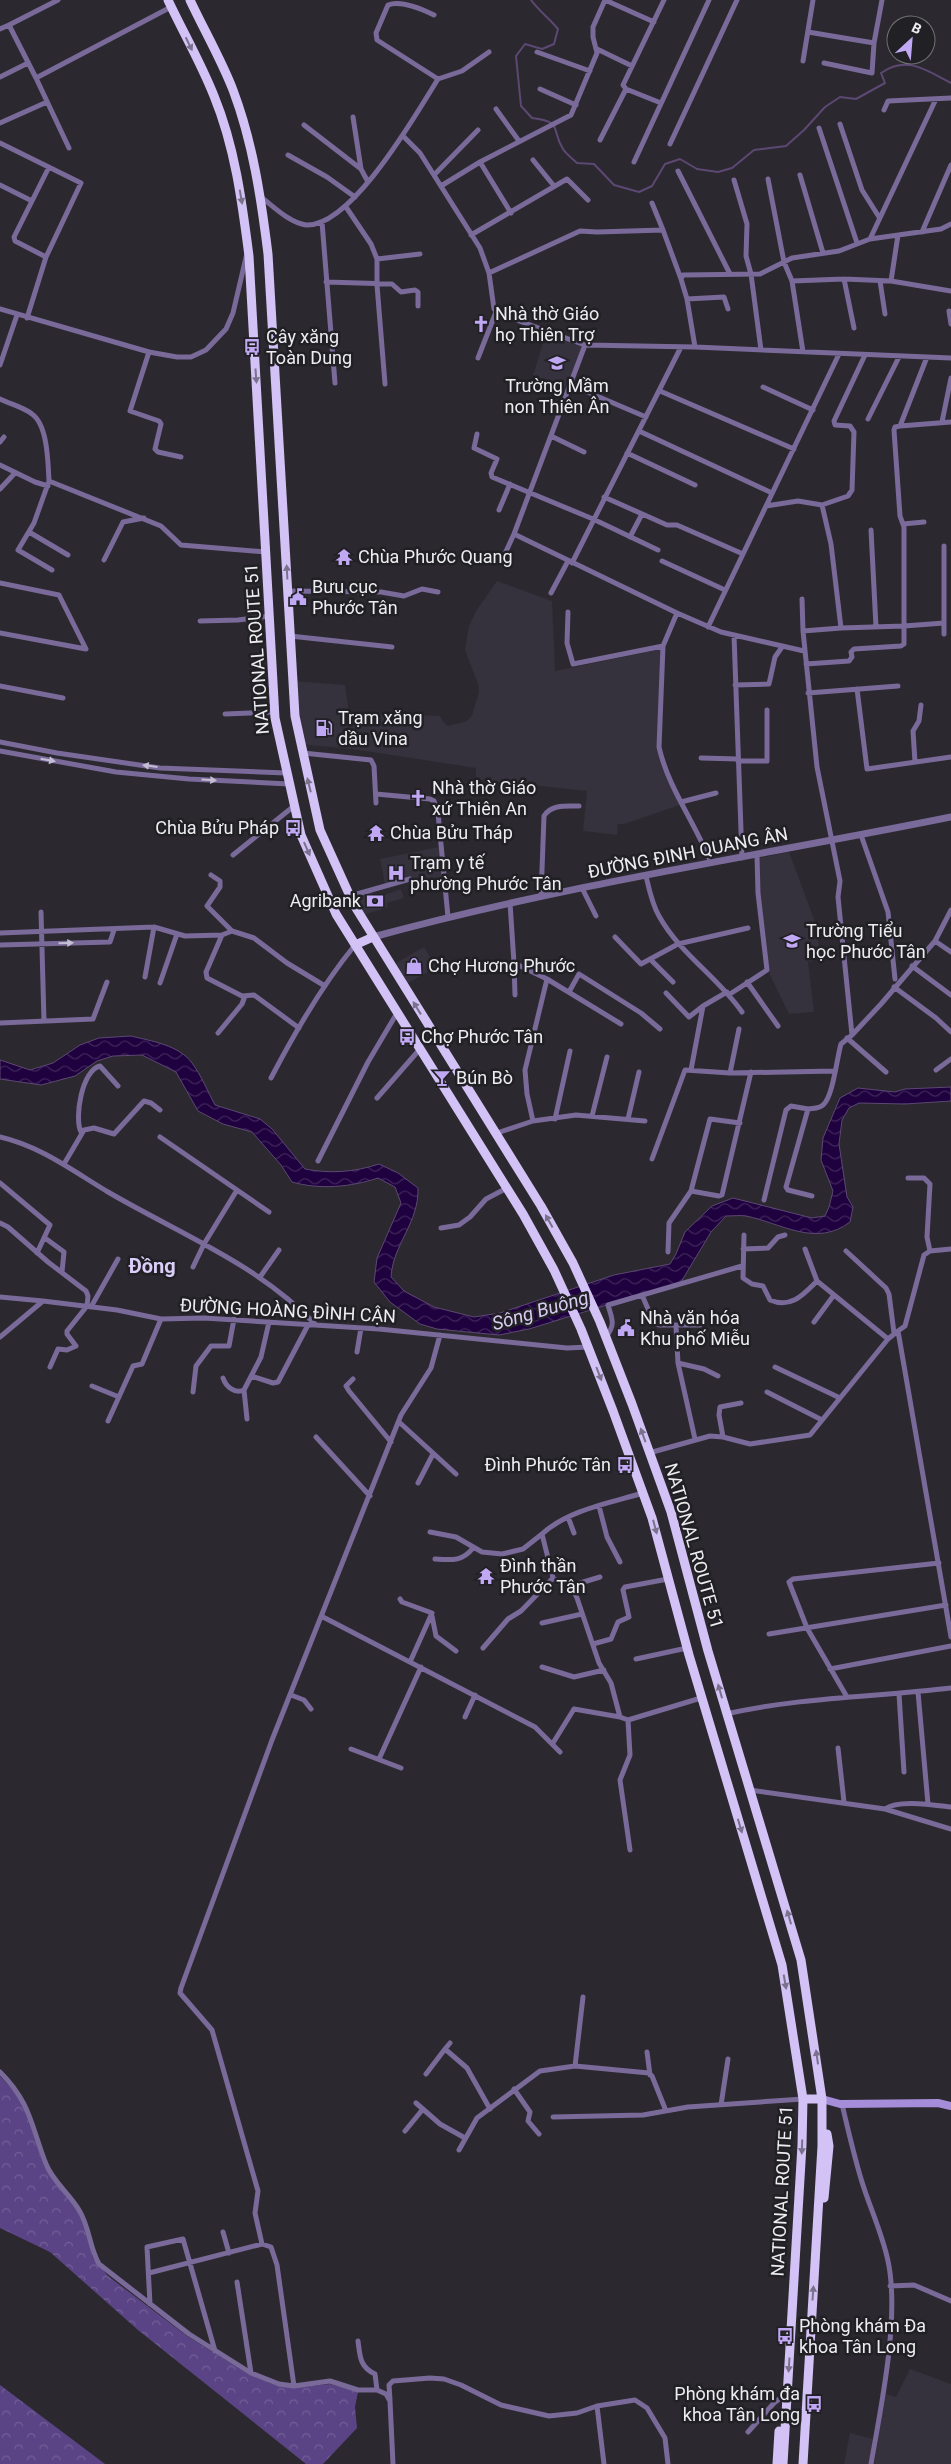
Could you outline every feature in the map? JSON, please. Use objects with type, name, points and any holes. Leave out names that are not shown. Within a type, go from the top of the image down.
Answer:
[{"type":"highway","name":"NATIONAL ROUTE 51","points":[[190,0],[233,89],[250,142],[261,197],[268,254],[295,716],[320,830],[350,896],[373,937],[541,1206],[573,1263],[600,1322],[671,1512],[726,1714],[801,1960],[822,2099],[822,2146],[803,2464]]},
{"type":"highway","name":"NATIONAL ROUTE 51","points":[[169,3],[214,97],[231,147],[242,198],[248,250],[275,712],[286,773],[301,835],[336,914],[507,1188],[554,1270],[581,1329],[643,1493],[719,1760],[782,1965],[802,2099],[802,2145],[783,2464]]},
{"type":"highway","points":[[355,944],[373,937]]},
{"type":"highway","points":[[802,2099],[822,2099]]},
{"type":"highway","points":[[777,2464],[780,2410],[787,2392]]},
{"type":"main road","points":[[822,2099],[842,2104],[938,2104],[951,2106]]},
{"type":"street","points":[[0,29],[58,0]]},
{"type":"street","points":[[441,186],[480,162],[558,120],[571,115],[590,71],[597,49],[593,37],[593,27],[605,0],[654,22]]},
{"type":"street","points":[[661,103],[626,89],[623,85],[664,0]]},
{"type":"street","points":[[634,162],[709,0]]},
{"type":"street","points":[[670,144],[736,0]]},
{"type":"street","points":[[803,61],[813,0]]},
{"type":"street","points":[[824,63],[872,73],[874,43],[882,0]]},
{"type":"street","points":[[36,78],[169,3]]},
{"type":"street","points":[[434,15],[410,4],[391,3],[376,36],[382,44],[438,78]]},
{"type":"street","points":[[9,25],[69,148]]},
{"type":"street","points":[[808,32],[874,43]]},
{"type":"street","points":[[597,49],[632,66]]},
{"type":"street","points":[[261,197],[298,222],[306,224],[322,222],[346,207],[368,182],[402,136],[438,78],[462,71],[489,52]]},
{"type":"street","points":[[537,52],[590,71]]},
{"type":"street","points":[[0,76],[28,63]]},
{"type":"street","points":[[540,89],[576,105]]},
{"type":"street","points":[[600,140],[626,89]]},
{"type":"street","points":[[884,110],[888,101],[951,98]]},
{"type":"street","points":[[870,239],[878,217],[936,99]]},
{"type":"street","points":[[0,123],[47,102]]},
{"type":"street","points":[[496,109],[519,141]]},
{"type":"street","points":[[352,117],[361,169],[368,182]]},
{"type":"street","points":[[840,124],[862,190],[878,217]]},
{"type":"street","points":[[304,125],[361,169]]},
{"type":"street","points":[[819,128],[856,244]]},
{"type":"street","points":[[435,174],[478,130]]},
{"type":"street","points":[[402,136],[420,152],[435,174],[480,248],[489,273],[496,312],[478,358]]},
{"type":"street","points":[[0,143],[81,183],[46,257],[27,318]]},
{"type":"street","points":[[288,155],[327,176],[355,197]]},
{"type":"street","points":[[533,160],[554,186]]},
{"type":"street","points":[[480,162],[511,212]]},
{"type":"street","points":[[922,232],[951,165]]},
{"type":"street","points":[[46,257],[15,241],[14,237],[49,167]]},
{"type":"street","points":[[678,171],[730,274]]},
{"type":"street","points":[[800,175],[823,253]]},
{"type":"street","points":[[768,179],[784,262],[792,281],[803,352]]},
{"type":"street","points":[[471,235],[567,180],[588,200]]},
{"type":"street","points":[[734,180],[745,215],[747,233],[746,256],[751,274],[761,350]]},
{"type":"street","points":[[0,185],[32,201]]},
{"type":"street","points":[[652,203],[687,299],[695,347]]},
{"type":"street","points":[[346,207],[371,244],[377,259],[377,285],[385,384]]},
{"type":"street","points":[[322,222],[335,383]]},
{"type":"street","points":[[681,279],[683,275],[687,274],[751,274],[766,272],[784,262],[839,251],[870,239],[941,229],[951,224]]},
{"type":"street","points":[[489,273],[580,230],[597,232],[663,230]]},
{"type":"street","points":[[891,281],[898,235]]},
{"type":"street","points":[[0,309],[149,352],[177,357],[191,357],[206,350],[216,341],[234,313],[236,294],[248,250]]},
{"type":"street","points":[[377,259],[420,254]]},
{"type":"street","points":[[792,281],[844,279],[891,281],[951,291]]},
{"type":"street","points":[[844,279],[854,328]]},
{"type":"street","points":[[880,281],[886,314]]},
{"type":"street","points":[[326,282],[392,284],[401,292],[416,290],[418,306]]},
{"type":"street","points":[[687,299],[724,297],[728,309]]},
{"type":"street","points":[[949,311],[951,324]]},
{"type":"street","points":[[496,312],[585,345],[695,347],[951,358]]},
{"type":"street","points":[[0,364],[17,315]]},
{"type":"street","points":[[502,560],[514,534],[585,345]]},
{"type":"street","points":[[551,593],[593,519],[682,347]]},
{"type":"street","points":[[149,352],[130,411],[159,421],[161,424],[155,449],[158,452],[181,458]]},
{"type":"street","points":[[708,627],[839,354]]},
{"type":"street","points":[[766,506],[798,501],[822,505],[848,496],[852,490],[854,432],[850,426],[835,425],[834,421],[865,355]]},
{"type":"street","points":[[868,419],[899,357]]},
{"type":"street","points":[[900,426],[927,357]]},
{"type":"street","points":[[942,422],[951,378]]},
{"type":"street","points":[[571,385],[646,417]]},
{"type":"street","points":[[763,387],[813,410]]},
{"type":"street","points":[[660,391],[794,449]]},
{"type":"street","points":[[0,399],[30,412],[38,420],[47,450],[48,483],[29,532],[18,550],[52,570]]},
{"type":"street","points":[[806,664],[849,661],[854,648],[901,646],[904,644],[903,524],[900,516],[894,430],[895,427],[900,426],[951,422]]},
{"type":"street","points":[[639,431],[772,493]]},
{"type":"street","points":[[477,434],[474,448],[497,459],[491,476],[593,519],[658,550]]},
{"type":"street","points":[[0,442],[4,436]]},
{"type":"street","points":[[551,436],[584,452]]},
{"type":"street","points":[[627,453],[695,485]]},
{"type":"street","points":[[0,465],[15,473],[144,518],[164,528],[174,541],[181,545],[266,552]]},
{"type":"street","points":[[0,489],[15,473]]},
{"type":"street","points":[[499,510],[510,484]]},
{"type":"street","points":[[604,497],[666,525],[677,525],[743,554]]},
{"type":"street","points":[[822,505],[831,544],[841,628]]},
{"type":"street","points":[[630,537],[642,514]]},
{"type":"street","points":[[104,560],[124,522],[144,518]]},
{"type":"street","points":[[903,524],[924,522]]},
{"type":"street","points":[[871,530],[876,627]]},
{"type":"street","points":[[29,532],[68,555]]},
{"type":"street","points":[[514,534],[708,627],[804,651]]},
{"type":"street","points":[[944,546],[944,634]]},
{"type":"street","points":[[662,561],[726,590]]},
{"type":"street","points":[[0,583],[59,595],[86,648],[0,633]]},
{"type":"street","points":[[288,591],[381,592],[404,596],[422,589],[438,592]]},
{"type":"street","points":[[802,599],[804,651],[817,767],[840,881],[838,897],[852,1035]]},
{"type":"street","points":[[568,612],[567,644],[573,664],[663,646]]},
{"type":"street","points":[[677,613],[663,646],[659,747],[662,760],[711,863]]},
{"type":"street","points":[[200,621],[238,620],[269,616]]},
{"type":"street","points":[[803,631],[944,623]]},
{"type":"street","points":[[734,635],[742,858]]},
{"type":"street","points":[[290,636],[392,647]]},
{"type":"street","points":[[735,685],[769,684],[775,657],[782,647]]},
{"type":"street","points":[[0,686],[63,698]]},
{"type":"street","points":[[808,693],[898,686]]},
{"type":"street","points":[[857,689],[866,769],[951,757]]},
{"type":"street","points":[[914,762],[912,731],[919,721],[920,705]]},
{"type":"street","points":[[701,758],[767,762],[768,710]]},
{"type":"street","points":[[225,714],[275,712]]},
{"type":"street","points":[[0,742],[114,762],[189,770],[286,773]]},
{"type":"street","points":[[0,751],[113,771],[189,779],[289,784]]},
{"type":"street","points":[[302,753],[371,760],[374,766],[376,803]]},
{"type":"street","points":[[113,771],[114,762]]},
{"type":"street","points":[[189,770],[189,779]]},
{"type":"street","points":[[681,802],[716,793]]},
{"type":"street","points":[[376,794],[430,798],[434,801],[438,813],[448,917]]},
{"type":"street","points":[[234,855],[294,806]]},
{"type":"street","points":[[542,897],[544,816],[550,809],[559,806],[579,806]]},
{"type":"street","name":"ĐƯỜNG ĐINH QUANG ÂN","points":[[373,937],[448,917],[582,888],[951,817]]},
{"type":"street","points":[[862,835],[888,912],[895,980]]},
{"type":"street","points":[[666,993],[689,1017],[703,1006],[766,972],[758,893],[757,855]]},
{"type":"street","points":[[211,875],[220,882],[220,887],[207,906],[232,931],[254,938],[287,963],[325,986]]},
{"type":"street","points":[[646,876],[659,917],[678,944],[728,993],[742,1012]]},
{"type":"street","points":[[350,896],[410,879]]},
{"type":"street","points":[[582,888],[596,916]]},
{"type":"street","points":[[510,903],[515,995]]},
{"type":"street","points":[[764,1200],[786,1110],[791,1106],[808,1109],[818,1108],[826,1103],[840,1044],[852,1035],[935,941],[951,910]]},
{"type":"street","points":[[41,912],[44,1021]]},
{"type":"street","points":[[0,933],[154,927],[184,936],[222,935],[232,931]]},
{"type":"street","points":[[145,977],[154,927]]},
{"type":"street","points":[[615,937],[641,964],[678,944],[748,928]]},
{"type":"street","points":[[0,945],[110,942],[114,930]]},
{"type":"street","points":[[160,983],[177,934]]},
{"type":"street","points":[[222,935],[206,972],[207,978],[244,996],[254,995],[299,1028]]},
{"type":"street","points":[[935,941],[951,952]]},
{"type":"street","points":[[271,1078],[325,986],[355,944]]},
{"type":"street","points":[[650,959],[673,982]]},
{"type":"street","points":[[514,962],[547,979],[621,1024]]},
{"type":"street","points":[[912,966],[951,995]]},
{"type":"street","points":[[569,992],[579,974],[641,1013],[660,1029]]},
{"type":"street","points":[[532,1122],[526,1094],[526,1070],[547,979]]},
{"type":"street","points":[[0,1022],[93,1019],[107,982]]},
{"type":"street","points":[[747,982],[778,1026]]},
{"type":"street","points":[[894,987],[936,1018],[951,1032]]},
{"type":"street","points":[[218,1033],[242,1004],[244,996]]},
{"type":"street","points":[[691,1070],[703,1006]]},
{"type":"street","points":[[318,1161],[368,1062],[397,1012]]},
{"type":"street","points":[[730,1073],[739,1029]]},
{"type":"street","points":[[847,1038],[886,1072]]},
{"type":"street","points":[[377,1098],[420,1049]]},
{"type":"street","points":[[555,1119],[570,1051]]},
{"type":"street","points":[[592,1116],[607,1057]]},
{"type":"street","points":[[936,1070],[951,1059]]},
{"type":"street","points":[[81,1132],[78,1123],[79,1110],[87,1077],[92,1070],[100,1066],[118,1086]]},
{"type":"street","points":[[652,1159],[684,1072],[691,1070],[730,1073],[834,1071]]},
{"type":"street","points":[[628,1119],[639,1072]]},
{"type":"street","points":[[691,1191],[722,1196],[751,1072]]},
{"type":"street","points":[[64,1164],[81,1132],[88,1128],[114,1134],[144,1101],[151,1102],[160,1110]]},
{"type":"street","points":[[808,1109],[786,1187],[788,1190],[812,1196]]},
{"type":"street","points":[[497,1133],[532,1122],[569,1115],[645,1121]]},
{"type":"street","points":[[668,1252],[669,1223],[691,1191],[710,1119],[740,1123]]},
{"type":"street","points":[[0,1137],[27,1146],[64,1164],[109,1192],[182,1230],[245,1266],[301,1309],[316,1325]]},
{"type":"street","points":[[160,1138],[269,1212]]},
{"type":"street","points":[[908,1178],[924,1178],[930,1184],[927,1237],[930,1251]]},
{"type":"street","points":[[0,1183],[50,1225],[37,1253]]},
{"type":"street","points":[[441,1228],[459,1224],[470,1217],[486,1199],[507,1188]]},
{"type":"street","points":[[193,1267],[204,1244],[237,1190]]},
{"type":"street","points":[[0,1223],[8,1227],[37,1253],[86,1291],[89,1306]]},
{"type":"street","points":[[744,1235],[743,1278],[748,1282],[763,1286],[768,1298],[774,1302],[795,1302],[817,1281]]},
{"type":"street","points":[[743,1249],[768,1248],[778,1237],[785,1235]]},
{"type":"street","points":[[44,1238],[64,1252],[62,1272]]},
{"type":"street","points":[[805,1249],[817,1281],[888,1339]]},
{"type":"street","points":[[649,1453],[694,1439],[723,1437],[750,1444],[810,1435],[888,1339],[905,1326],[924,1255],[930,1251],[951,1249]]},
{"type":"street","points":[[260,1277],[279,1250]]},
{"type":"street","points":[[846,1251],[890,1294],[940,1563],[951,1637]]},
{"type":"street","points":[[50,1367],[58,1349],[67,1350],[76,1346],[67,1334],[67,1331],[89,1306],[118,1259]]},
{"type":"street","points":[[606,1337],[611,1330],[614,1319],[608,1305],[742,1266]]},
{"type":"street","points":[[642,1295],[654,1323],[664,1327],[700,1325]]},
{"type":"street","points":[[814,1322],[834,1295]]},
{"type":"street","name":"ĐƯỜNG HOÀNG ĐÌNH CẬN","points":[[0,1297],[89,1306],[160,1319],[269,1322],[361,1328],[567,1348],[588,1346]]},
{"type":"street","points":[[0,1337],[43,1301]]},
{"type":"street","points":[[108,1421],[133,1366],[142,1364],[160,1319]]},
{"type":"street","points":[[193,1392],[199,1360],[211,1346],[229,1346],[234,1320]]},
{"type":"street","points":[[247,1419],[244,1390],[266,1341],[269,1322]]},
{"type":"street","points":[[251,1376],[273,1383],[278,1382],[308,1325]]},
{"type":"street","points":[[676,1326],[678,1363],[694,1439]]},
{"type":"street","points":[[356,1352],[361,1328]]},
{"type":"street","points":[[262,2244],[255,2213],[258,2191],[221,2055],[212,2030],[196,2009],[180,1993],[272,1740],[292,1695],[399,1422],[431,1368],[440,1335]]},
{"type":"street","points":[[678,1363],[704,1368],[718,1376]]},
{"type":"street","points":[[775,1367],[840,1398]]},
{"type":"street","points":[[223,1378],[226,1386],[232,1390],[244,1390]]},
{"type":"street","points":[[353,1379],[348,1384],[347,1389],[391,1442]]},
{"type":"street","points":[[92,1386],[119,1397]]},
{"type":"street","points":[[767,1392],[822,1420]]},
{"type":"street","points":[[723,1437],[719,1415],[720,1406],[741,1403]]},
{"type":"street","points":[[399,1422],[456,1474]]},
{"type":"street","points":[[316,1437],[370,1496]]},
{"type":"street","points":[[418,1483],[433,1454]]},
{"type":"street","points":[[430,1532],[456,1537],[482,1552],[515,1553],[531,1544],[550,1526],[568,1517],[643,1493]]},
{"type":"street","points":[[599,1506],[607,1536],[620,1562]]},
{"type":"street","points":[[568,1517],[574,1533]]},
{"type":"street","points":[[542,1534],[553,1578],[574,1592],[593,1644],[611,1684],[620,1717]]},
{"type":"street","points":[[435,1559],[460,1559],[467,1556],[473,1548]]},
{"type":"street","points":[[847,1697],[807,1628],[789,1582],[793,1579],[940,1563]]},
{"type":"street","points":[[568,1587],[600,1577]]},
{"type":"street","points":[[483,1648],[508,1619],[521,1611],[553,1578]]},
{"type":"street","points":[[593,1644],[611,1639],[618,1622],[629,1617],[623,1590],[625,1586],[668,1579]]},
{"type":"street","points":[[400,1599],[402,1602],[432,1614]]},
{"type":"street","points":[[769,1634],[946,1605]]},
{"type":"street","points":[[410,1662],[432,1614]]},
{"type":"street","points":[[432,1614],[436,1636],[456,1651]]},
{"type":"street","points":[[542,1623],[582,1614]]},
{"type":"street","points":[[323,1617],[535,1727],[560,1752]]},
{"type":"street","points":[[830,1669],[951,1646]]},
{"type":"street","points":[[636,1659],[687,1648]]},
{"type":"street","points":[[542,1667],[574,1677],[604,1670]]},
{"type":"street","points":[[379,1760],[421,1668]]},
{"type":"street","points":[[726,1714],[797,1701],[899,1694],[951,1688]]},
{"type":"street","points":[[918,1692],[928,1804]]},
{"type":"street","points":[[899,1694],[904,1772]]},
{"type":"street","points":[[292,1695],[304,1700],[311,1709]]},
{"type":"street","points":[[465,1717],[474,1695]]},
{"type":"street","points":[[553,1743],[574,1708],[628,1720],[701,1698]]},
{"type":"street","points":[[628,1720],[630,1755],[620,1780],[630,1850]]},
{"type":"street","points":[[838,1748],[844,1802]]},
{"type":"street","points":[[351,1749],[401,1768]]},
{"type":"street","points":[[750,1790],[885,1809],[951,1829]]},
{"type":"street","points":[[885,1809],[891,1804],[951,1806]]},
{"type":"street","points":[[575,2066],[583,1997]]},
{"type":"street","points":[[426,2074],[450,2043]]},
{"type":"street","points":[[445,2049],[467,2068],[490,2109]]},
{"type":"street","points":[[647,2052],[650,2075],[666,2111]]},
{"type":"street","points":[[721,2105],[728,2059]]},
{"type":"street","points":[[459,2150],[477,2118],[540,2071],[575,2066],[611,2068],[650,2075]]},
{"type":"street","points":[[0,2072],[22,2098],[46,2166],[82,2216],[89,2233],[92,2251],[99,2264],[109,2275],[216,2352],[251,2373],[279,2384],[294,2386],[330,2381],[358,2390],[376,2390],[386,2394],[390,2401]]},
{"type":"street","points":[[514,2089],[530,2112],[528,2121],[539,2134]]},
{"type":"street","points":[[553,2117],[643,2115],[721,2105],[802,2099]]},
{"type":"street","points":[[416,2103],[440,2124],[465,2138]]},
{"type":"street","points":[[842,2104],[862,2182],[878,2226],[888,2262],[890,2286],[891,2323],[871,2464]]},
{"type":"street","points":[[405,2131],[423,2109]]},
{"type":"street","points":[[223,2232],[229,2253]]},
{"type":"street","points":[[150,2304],[147,2247],[183,2239],[216,2352]]},
{"type":"street","points":[[149,2273],[267,2244],[274,2252],[294,2386]]},
{"type":"street","points":[[236,2282],[251,2373]]},
{"type":"street","points":[[890,2286],[914,2284],[951,2301]]},
{"type":"street","points":[[358,2341],[360,2362],[366,2370],[375,2374],[376,2390]]},
{"type":"street","points":[[393,2464],[390,2385],[393,2381],[430,2378],[444,2379],[462,2385],[501,2405],[549,2416],[577,2413],[597,2406],[635,2400],[642,2403],[665,2438],[668,2464]]},
{"type":"street","points":[[748,2432],[774,2403],[787,2392]]},
{"type":"street","points":[[597,2406],[604,2464]]},
{"type":"shaded area","name":"Trường Mầm non Thiên Ân","points":[[546,333],[583,346],[566,392],[532,379]]},
{"type":"shaded area","points":[[497,581],[552,601],[555,671],[661,649],[657,747],[660,760],[680,805],[624,824],[618,824],[617,835],[583,831],[587,791],[476,779],[476,768],[353,749],[299,744],[293,681],[345,685],[349,712],[440,716],[448,726],[467,721],[472,715],[479,692],[478,684],[465,650],[469,626],[476,611]]},
{"type":"shaded area","points":[[439,847],[442,883],[412,889],[410,877],[385,884],[380,859]]},
{"type":"shaded area","name":"Trường Tiểu học Phước Tân","points":[[789,852],[815,922],[821,959],[808,962],[814,1012],[789,1014],[770,975],[760,892],[759,858]]},
{"type":"shaded area","name":"Agribank","points":[[401,889],[404,898],[387,903],[388,907],[364,915],[354,896],[372,891],[375,898]]},
{"type":"shaded area","name":"Chợ Hương Phước","points":[[424,947],[436,967],[405,985],[393,965]]},
{"type":"shaded area","points":[[910,2369],[951,2384],[951,2464],[874,2464],[886,2394],[896,2397]]},
{"type":"shaded area","points":[[850,2433],[873,2439],[869,2464],[844,2464]]},
{"type":"green space","points":[[0,2076],[21,2099],[44,2166],[77,2210],[87,2233],[93,2258],[108,2276],[187,2336],[250,2375],[278,2386],[300,2387],[330,2384],[358,2392],[355,2407],[357,2428],[323,2464],[306,2464],[138,2330],[50,2252],[0,2228]]},
{"type":"green space","points":[[0,2385],[105,2464],[0,2464]]},
{"type":"water","name":"Sông Buông","points":[[131,1036],[156,1042],[180,1052],[192,1063],[215,1105],[260,1119],[272,1129],[305,1169],[342,1171],[361,1169],[379,1164],[398,1173],[418,1188],[414,1212],[396,1254],[391,1277],[404,1291],[434,1307],[474,1317],[500,1313],[614,1275],[670,1264],[685,1232],[712,1206],[733,1198],[812,1218],[825,1216],[833,1191],[821,1160],[823,1138],[840,1098],[858,1088],[895,1092],[905,1089],[951,1087],[951,1101],[905,1104],[859,1103],[849,1108],[842,1120],[839,1144],[847,1197],[853,1207],[850,1222],[837,1229],[824,1233],[811,1233],[785,1228],[746,1216],[726,1216],[711,1232],[681,1282],[529,1329],[499,1335],[437,1329],[420,1324],[390,1302],[374,1282],[377,1258],[401,1203],[395,1187],[378,1178],[357,1184],[324,1187],[292,1182],[281,1165],[252,1132],[223,1124],[198,1111],[176,1072],[142,1055],[113,1056],[97,1061],[75,1076],[41,1085],[0,1079],[0,1060],[30,1070],[53,1063],[80,1045],[99,1038]]},
{"type":"waterway","points":[[531,0],[558,29],[554,44],[542,49],[525,44],[516,56],[521,106],[532,118],[549,122],[555,127],[563,149],[577,163],[594,164],[614,185],[639,192],[652,186],[665,164],[680,159],[697,169],[718,172],[732,168],[754,150],[786,146],[825,107],[840,97],[856,99],[885,83],[881,73],[890,68],[899,65],[916,66],[951,83]]},
{"type":"place","name":"Nhà thờ Giáo họ Thiên Trợ","points":[[481,324]]},
{"type":"place","name":"Cây xăng Toàn Dung","points":[[252,347]]},
{"type":"place","name":"Trường Mầm non Thiên Ân","points":[[557,363]]},
{"type":"place","name":"Chùa Phước Quang","points":[[344,557]]},
{"type":"place","name":"Bưu cục Phước Tân","points":[[298,597]]},
{"type":"place","name":"Trạm xăng dầu Vina","points":[[324,728]]},
{"type":"place","name":"Nhà thờ Giáo xứ Thiên An","points":[[418,798]]},
{"type":"place","name":"Chùa Bửu Pháp","points":[[293,828]]},
{"type":"place","name":"Chùa Bửu Tháp","points":[[376,833]]},
{"type":"place","name":"Trạm y tế phường Phước Tân","points":[[396,873]]},
{"type":"place","name":"Agribank","points":[[375,901]]},
{"type":"place","name":"Trường Tiểu học Phước Tân","points":[[792,941]]},
{"type":"place","name":"Chợ Hương Phước","points":[[414,966]]},
{"type":"place","name":"Chợ Phước Tân","points":[[407,1037]]},
{"type":"place","name":"Bún Bò","points":[[442,1078]]},
{"type":"place","name":"Nhà văn hóa Khu phố Miễu","points":[[626,1328]]},
{"type":"place","name":"Đình Phước Tân","points":[[625,1465]]},
{"type":"place","name":"Đình thần Phước Tân","points":[[486,1576]]},
{"type":"place","name":"Phòng khám Đa khoa Tân Long","points":[[785,2336]]},
{"type":"place","name":"Phòng khám đa khoa Tân Long","points":[[814,2404]]},
{"type":"district","name":"Đồng","points":[[152,1266]]}]
